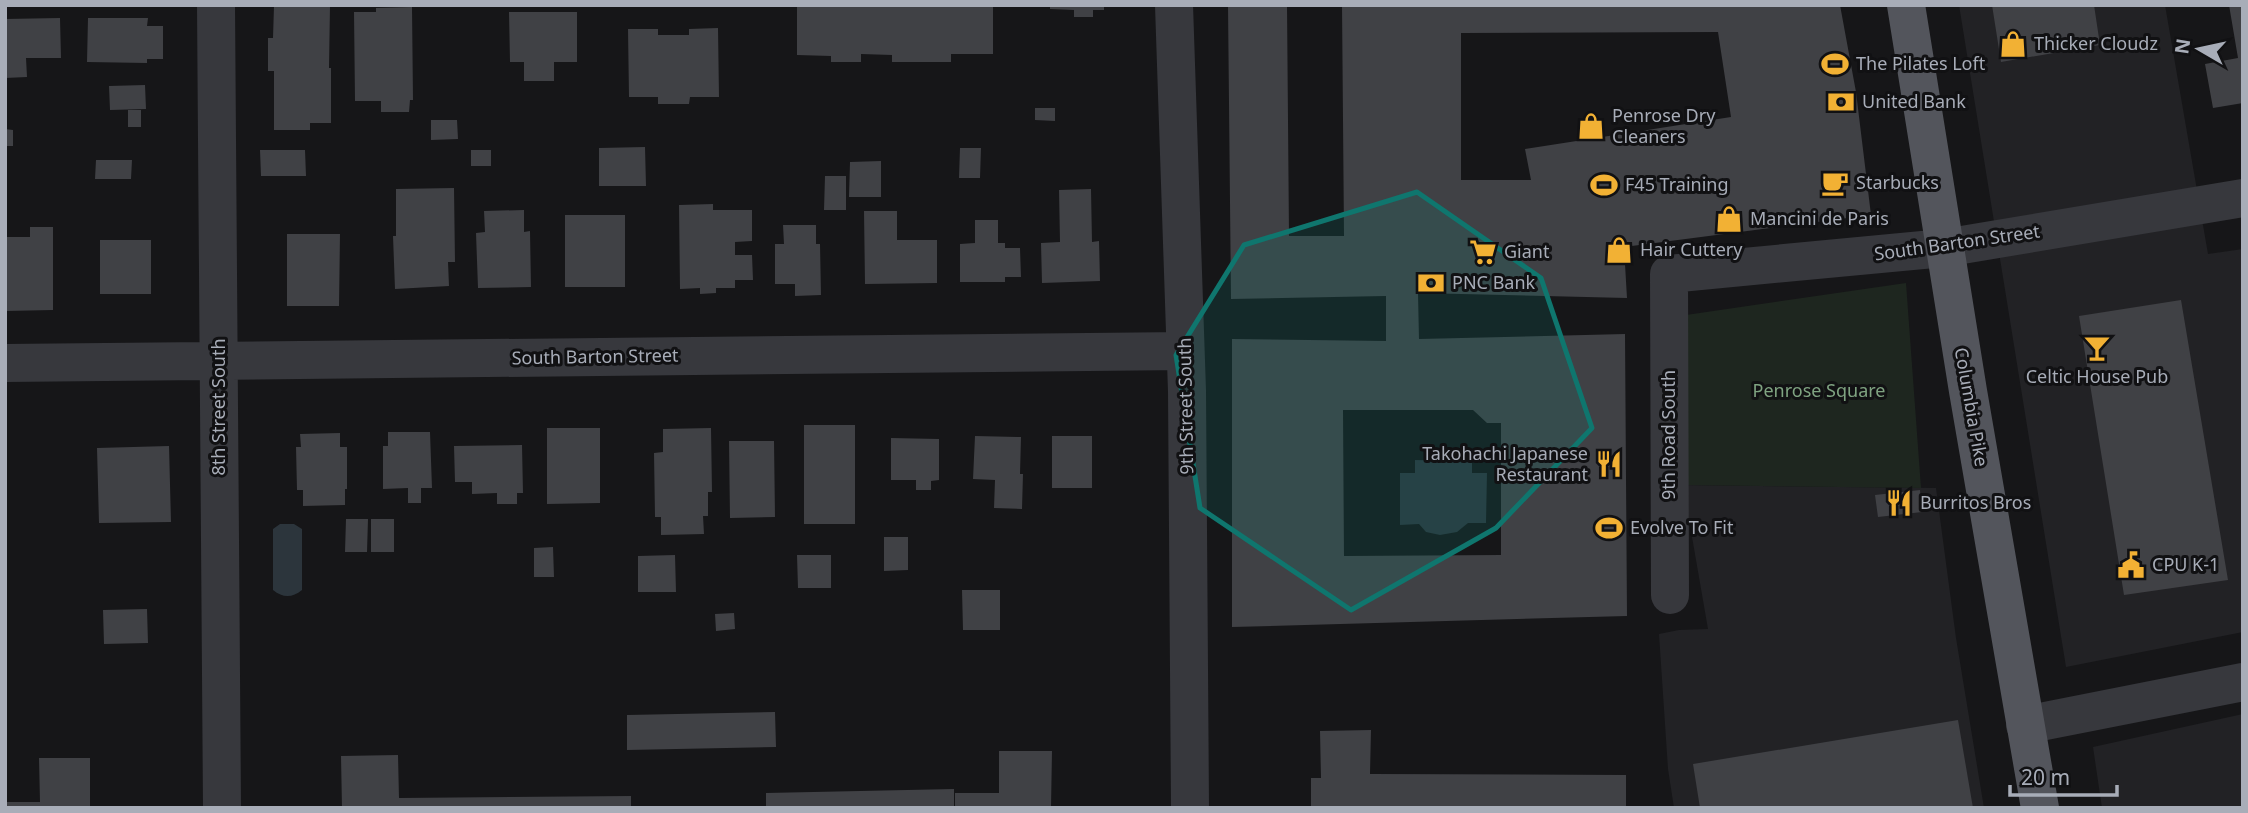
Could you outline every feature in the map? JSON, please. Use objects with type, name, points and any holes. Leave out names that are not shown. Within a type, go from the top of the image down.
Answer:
[{"type":"main road","name":"Columbia Pike","points":[[1906,5],[1944,248],[2040,808]]},
{"type":"street","name":"8th Street South","points":[[216,5],[222,808]]},
{"type":"street","name":"9th Street South","points":[[1174,5],[1187,391],[1190,808]]},
{"type":"street","name":"South Barton Street","points":[[1669,274],[1944,248],[2243,198]]},
{"type":"street","name":"9th Road South","points":[[1669,274],[1670,595]]},
{"type":"street","name":"South Barton Street","points":[[5,363],[1184,351]]},
{"type":"street","points":[[2025,725],[2243,682]]},
{"type":"highlighted area","points":[[1417,192],[1541,278],[1592,428],[1496,528],[1351,610],[1200,508],[1176,355],[1244,245]]},
{"type":"shaded area","points":[[1959,5],[2165,5],[2208,254],[2243,249],[2243,632],[2066,667]]},
{"type":"shaded area","points":[[1415,460],[1472,461],[1472,473],[1487,473],[1486,523],[1468,523],[1457,532],[1440,535],[1426,532],[1419,524],[1400,525],[1400,473],[1415,473]]},
{"type":"shaded area","points":[[1683,485],[1936,488],[1956,638],[1984,808],[1674,808],[1668,769],[1659,634],[1708,629]]},
{"type":"shaded area","points":[[280,524],[294,524],[302,529],[302,590],[291,596],[284,596],[273,590],[273,529]]},
{"type":"shaded area","points":[[2243,714],[2243,808],[2102,808],[2093,747]]},
{"type":"green space","name":"Penrose Square","points":[[1906,283],[1921,488],[1683,485],[1686,315]]},
{"type":"building","points":[[797,5],[993,5],[993,54],[951,54],[951,62],[892,62],[892,55],[861,54],[861,62],[831,62],[831,56],[797,55]]},
{"type":"building","points":[[1050,5],[1104,5],[1104,10],[1093,10],[1093,17],[1074,17],[1074,10],[1050,9]]},
{"type":"building","points":[[1228,5],[1287,5],[1289,236],[1344,236],[1342,5],[1840,5],[1856,92],[1871,215],[1624,247],[1627,298],[1418,293],[1419,339],[1625,334],[1627,616],[1232,627],[1232,339],[1386,341],[1386,296],[1231,299]],"holes":[[[1718,32],[1731,117],[1525,149],[1531,180],[1461,180],[1461,33]],[[1343,410],[1473,410],[1487,423],[1501,423],[1501,555],[1344,556]]]},
{"type":"building","points":[[1992,5],[2094,5],[2100,45],[2001,62]]},
{"type":"building","points":[[2229,5],[2243,5],[2243,103],[2213,108],[2205,64],[2238,58]]},
{"type":"building","points":[[274,6],[330,6],[331,123],[310,123],[310,130],[274,130],[274,71],[268,71],[268,38],[273,38]]},
{"type":"building","points":[[412,7],[413,100],[410,100],[409,112],[381,112],[381,101],[355,101],[354,12]]},
{"type":"building","points":[[509,12],[577,12],[577,62],[554,62],[554,81],[524,81],[524,62],[510,62]]},
{"type":"building","points":[[60,18],[61,58],[26,58],[27,77],[5,78],[5,19]]},
{"type":"building","points":[[88,18],[148,18],[147,26],[163,26],[163,59],[147,59],[147,63],[87,62]]},
{"type":"building","points":[[718,28],[719,97],[690,97],[689,104],[658,104],[658,97],[629,97],[628,29],[658,29],[658,35],[689,35],[689,29]]},
{"type":"building","points":[[145,85],[146,109],[110,110],[109,86]]},
{"type":"building","points":[[1035,108],[1055,108],[1055,121],[1035,120]]},
{"type":"building","points":[[128,110],[141,110],[141,127],[128,127]]},
{"type":"building","points":[[431,120],[457,120],[458,139],[431,140]]},
{"type":"building","points":[[5,129],[13,130],[13,146],[5,146]]},
{"type":"building","points":[[645,147],[646,186],[599,186],[599,148]]},
{"type":"building","points":[[960,148],[981,148],[980,178],[959,178]]},
{"type":"building","points":[[260,150],[305,150],[306,176],[261,176]]},
{"type":"building","points":[[471,150],[491,150],[491,166],[471,166]]},
{"type":"building","points":[[96,160],[132,160],[131,179],[95,179]]},
{"type":"building","points":[[881,161],[881,197],[849,197],[850,162]]},
{"type":"building","points":[[825,176],[846,176],[846,210],[824,210]]},
{"type":"building","points":[[454,188],[455,262],[448,262],[449,286],[395,289],[393,236],[396,236],[396,189]]},
{"type":"building","points":[[1091,189],[1092,242],[1099,241],[1100,281],[1042,283],[1041,243],[1060,242],[1059,190]]},
{"type":"building","points":[[713,204],[713,210],[752,210],[752,241],[735,242],[735,255],[752,255],[753,280],[735,280],[735,288],[716,288],[716,293],[700,294],[700,288],[680,289],[679,205]]},
{"type":"building","points":[[524,210],[524,232],[530,231],[531,287],[478,288],[476,233],[485,232],[484,211]]},
{"type":"building","points":[[864,211],[897,211],[897,240],[937,240],[937,283],[865,284]]},
{"type":"building","points":[[565,215],[625,215],[625,287],[565,287]]},
{"type":"building","points":[[975,220],[998,220],[998,243],[1005,243],[1005,248],[1020,248],[1021,277],[1005,277],[1005,282],[960,282],[960,244],[975,243]]},
{"type":"building","points":[[783,225],[816,225],[816,244],[820,244],[821,295],[795,296],[795,284],[775,284],[775,244],[784,244]]},
{"type":"building","points":[[30,227],[53,227],[53,310],[5,311],[5,237],[30,237]]},
{"type":"building","points":[[287,234],[340,234],[339,306],[287,306]]},
{"type":"building","points":[[100,240],[151,240],[151,294],[100,294]]},
{"type":"building","points":[[2181,300],[2228,580],[2124,595],[2079,316]]},
{"type":"building","points":[[804,425],[855,425],[855,524],[804,524]]},
{"type":"building","points":[[547,428],[600,428],[600,503],[547,504]]},
{"type":"building","points":[[711,428],[712,492],[708,492],[708,516],[703,516],[704,534],[661,535],[661,517],[655,517],[654,453],[663,452],[663,429]]},
{"type":"building","points":[[388,432],[430,432],[432,488],[421,488],[421,503],[408,503],[408,488],[383,489],[383,446],[388,446]]},
{"type":"building","points":[[340,433],[340,447],[347,447],[345,505],[303,506],[303,490],[297,490],[296,447],[301,447],[300,434]]},
{"type":"building","points":[[975,436],[1021,437],[1022,509],[994,508],[995,480],[973,479]]},
{"type":"building","points":[[1052,436],[1092,436],[1092,488],[1052,488]]},
{"type":"building","points":[[891,438],[939,439],[939,480],[931,481],[931,490],[916,490],[916,480],[891,480]]},
{"type":"building","points":[[729,441],[774,441],[775,517],[730,518]]},
{"type":"building","points":[[522,445],[523,493],[517,493],[517,504],[497,504],[497,493],[472,494],[472,482],[455,482],[454,446]]},
{"type":"building","points":[[169,446],[171,522],[99,523],[97,448]]},
{"type":"building","name":"Burritos Bros","points":[[1920,490],[1922,512],[1878,517],[1875,495]]},
{"type":"building","points":[[346,519],[368,519],[367,552],[345,552]]},
{"type":"building","points":[[371,519],[394,519],[394,552],[371,552]]},
{"type":"building","points":[[884,537],[908,537],[908,570],[884,571]]},
{"type":"building","points":[[553,547],[554,577],[534,577],[534,548]]},
{"type":"building","points":[[675,555],[676,592],[638,592],[638,556]]},
{"type":"building","points":[[797,555],[831,555],[831,588],[798,588]]},
{"type":"building","points":[[962,590],[1000,590],[1000,630],[963,630]]},
{"type":"building","points":[[147,609],[148,643],[104,644],[103,610]]},
{"type":"building","points":[[734,613],[735,629],[716,631],[715,614]]},
{"type":"building","points":[[775,712],[776,747],[627,750],[627,715]]},
{"type":"building","points":[[1958,720],[1973,808],[1700,808],[1693,764]]},
{"type":"building","points":[[1371,730],[1370,774],[1626,775],[1626,808],[1311,808],[1311,778],[1321,778],[1320,731]]},
{"type":"building","points":[[999,751],[1052,751],[1051,808],[955,808],[955,793],[999,793]]},
{"type":"building","points":[[398,755],[399,798],[631,796],[631,808],[342,808],[341,756]]},
{"type":"building","points":[[39,758],[90,758],[90,808],[5,808],[5,802],[40,802]]},
{"type":"building","points":[[954,789],[954,808],[766,808],[766,793]]},
{"type":"place","name":"Thicker Cloudz","points":[[2013,44]]},
{"type":"place","name":"The Pilates Loft","points":[[1835,64]]},
{"type":"place","name":"United Bank","points":[[1841,102]]},
{"type":"place","name":"Penrose Dry Cleaners","points":[[1591,126]]},
{"type":"place","name":"Starbucks","points":[[1835,183]]},
{"type":"place","name":"F45 Training","points":[[1604,185]]},
{"type":"place","name":"Mancini de Paris","points":[[1729,219]]},
{"type":"place","name":"Hair Cuttery","points":[[1619,250]]},
{"type":"place","name":"Giant","points":[[1483,252]]},
{"type":"place","name":"PNC Bank","points":[[1431,283]]},
{"type":"place","name":"Celtic House Pub","points":[[2097,348]]},
{"type":"place","name":"Takohachi Japanese Restaurant","points":[[1609,464]]},
{"type":"place","name":"Burritos Bros","points":[[1899,503]]},
{"type":"place","name":"Evolve To Fit","points":[[1609,528]]},
{"type":"place","name":"CPU K-1","points":[[2131,565]]}]
